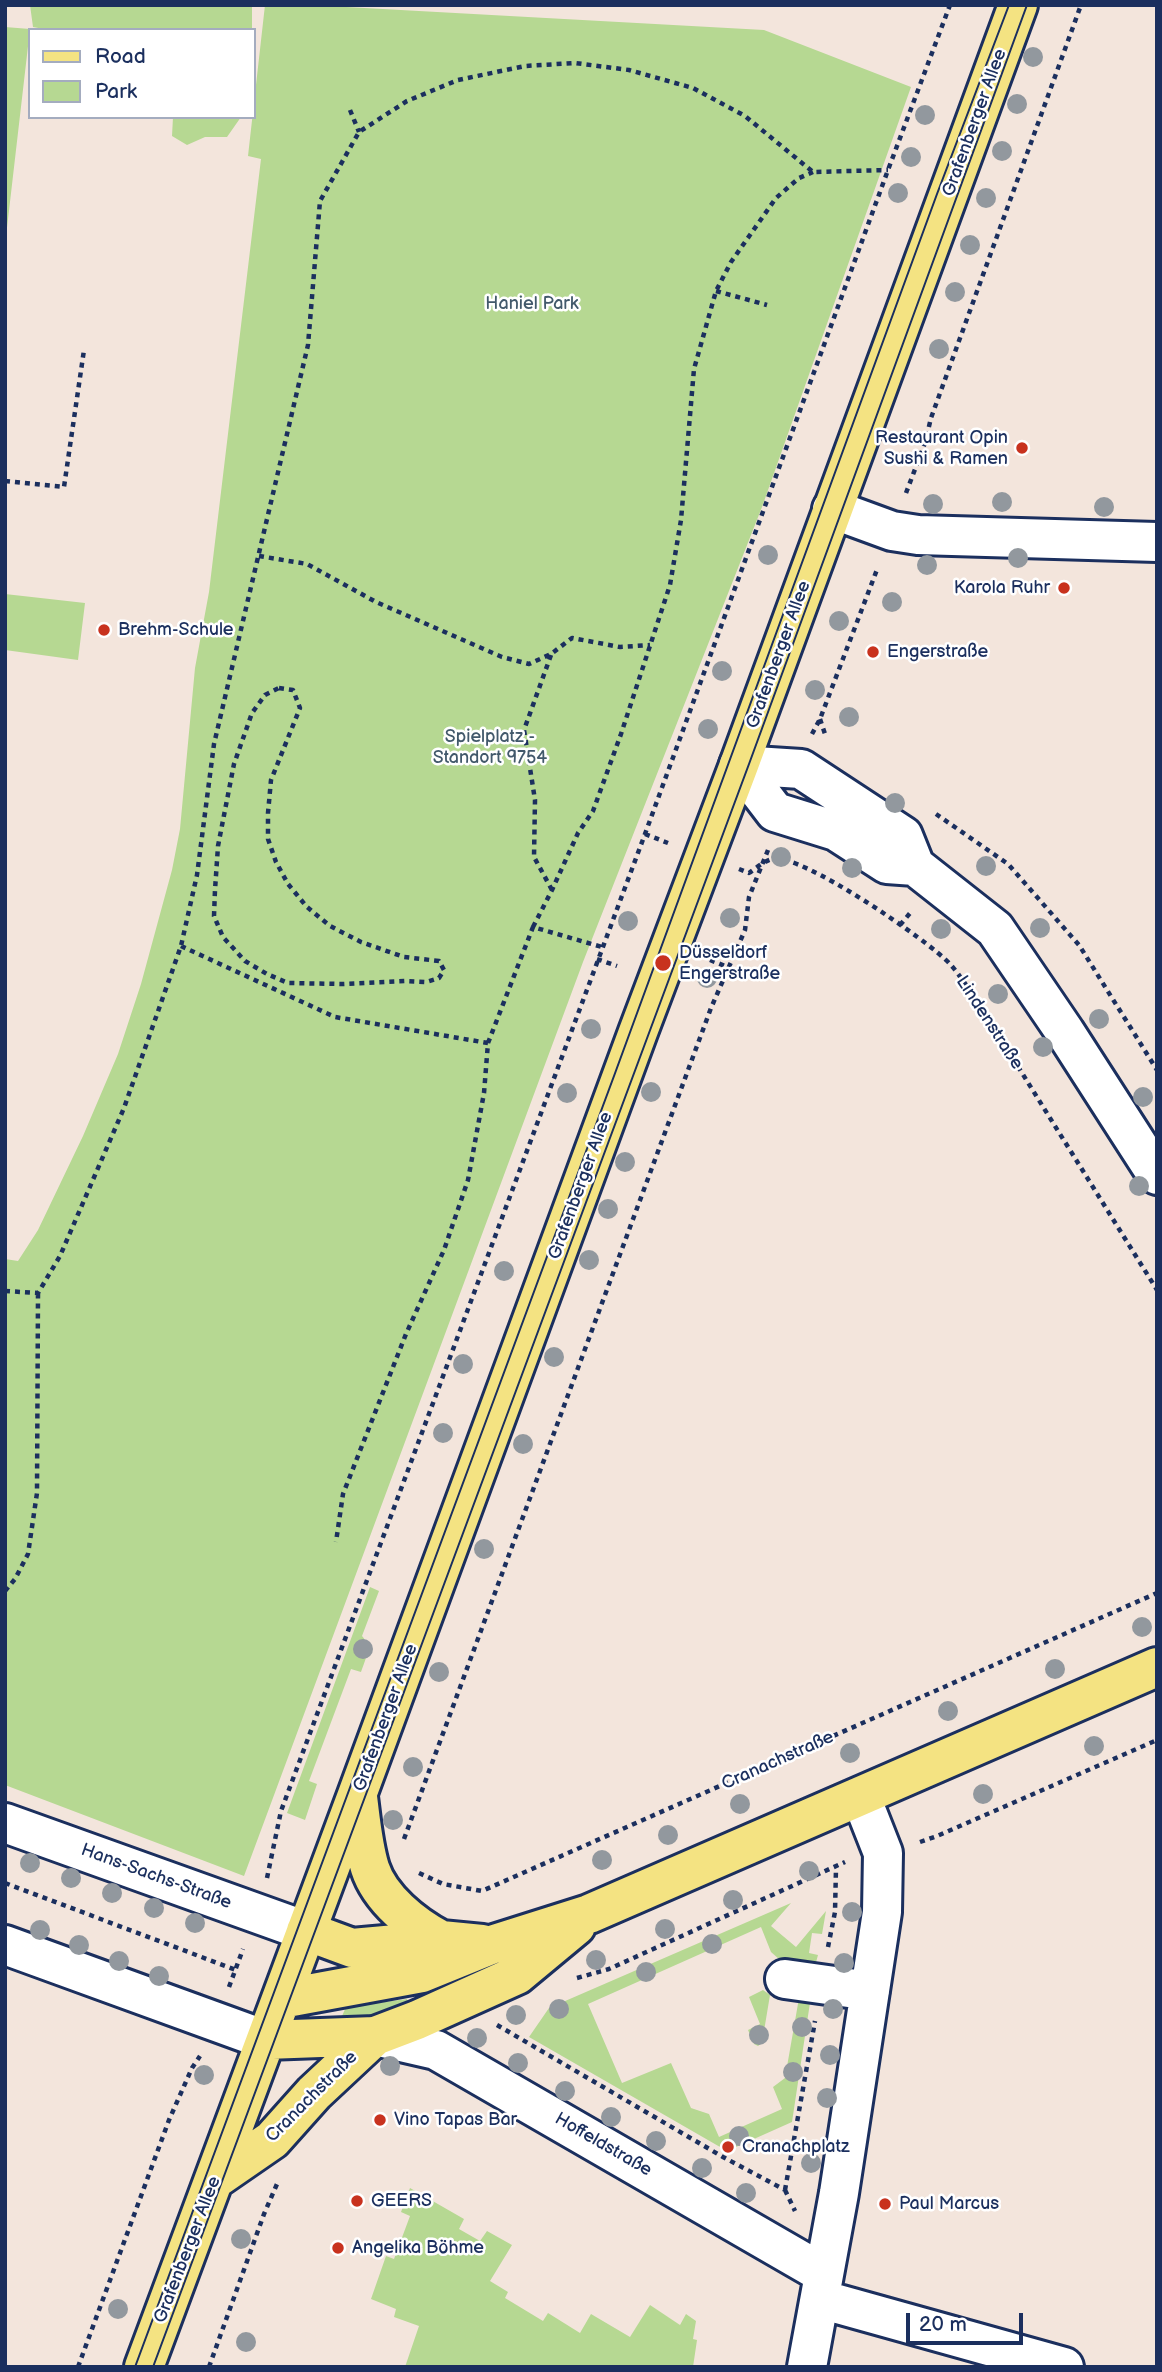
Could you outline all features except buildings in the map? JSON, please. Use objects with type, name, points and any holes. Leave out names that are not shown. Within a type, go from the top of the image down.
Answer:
[{"type":"main road","name":"Grafenberger Allee","points":[[144,2367],[358,1795],[1018,5]]},
{"type":"main road","name":"Cranachstraße","points":[[281,1999],[422,1973],[491,1945],[589,1914],[1157,1667]]},
{"type":"main road","name":"Cranachstraße","points":[[358,1795],[370,1868],[380,1889],[423,1930],[441,1940]]},
{"type":"main road","name":"Cranachstraße","points":[[266,2040],[374,2036],[417,2020],[517,1975],[589,1914]]},
{"type":"main road","name":"Cranachstraße","points":[[306,1931],[352,1948],[441,1940],[491,1945]]},
{"type":"main road","name":"Cranachstraße","points":[[214,2180],[272,2140],[321,2087],[374,2036]]},
{"type":"street","points":[[832,509],[892,531],[918,535],[1157,542]]},
{"type":"street","points":[[739,765],[801,769],[903,836],[915,866],[995,929],[1157,1175]]},
{"type":"street","points":[[807,2367],[883,1912],[884,1853],[861,1797]]},
{"type":"street","name":"Hans-Sachs-Straße","points":[[5,1822],[306,1931]]},
{"type":"street","points":[[5,1945],[266,2040]]},
{"type":"street","points":[[803,1981],[870,1991]]},
{"type":"street","name":"Hoffeldstraße","points":[[374,2036],[436,2050],[822,2286],[1064,2367]]},
{"type":"path","points":[[265,1885],[281,1811],[950,5]]},
{"type":"path","points":[[812,735],[925,443],[930,418],[1082,5]]},
{"type":"path","points":[[5,1591],[15,1579],[28,1554],[37,1493],[38,1293],[60,1256],[124,1108],[181,946],[197,875],[214,744],[308,345],[320,201],[359,132],[407,101],[458,80],[525,66],[575,63],[629,70],[693,88],[745,116],[813,172]]},
{"type":"path","points":[[351,110],[359,132]]},
{"type":"path","points":[[336,1542],[343,1494],[406,1334],[444,1250],[468,1180],[484,1093],[488,1043],[533,927],[578,832],[593,811],[670,585],[681,520],[694,369],[716,291],[731,262],[776,198],[799,178],[813,172],[888,170]]},
{"type":"path","points":[[716,291],[767,305]]},
{"type":"path","points":[[5,481],[64,487],[84,350]]},
{"type":"path","points":[[259,556],[307,564],[376,602],[502,657],[529,664],[551,654],[572,638],[620,647],[650,645]]},
{"type":"path","points":[[551,654],[524,730],[535,800],[534,857],[552,890]]},
{"type":"path","points":[[279,688],[293,690],[300,708],[271,780],[268,813],[268,839],[288,884],[307,907],[330,926],[361,942],[404,957],[439,961],[444,970],[439,978],[425,982],[288,983],[245,961],[223,937],[214,916],[218,846],[234,764],[252,713],[265,695],[279,688]]},
{"type":"path","points":[[645,834],[667,843]]},
{"type":"path","points":[[400,1849],[706,1021],[745,930],[749,897],[771,841]]},
{"type":"path","name":"Lindenstraße","points":[[740,870],[749,873],[772,859],[815,873],[854,894],[949,963],[976,999],[1157,1290]]},
{"type":"path","points":[[900,925],[914,908]]},
{"type":"path","points":[[533,927],[602,947]]},
{"type":"path","points":[[181,946],[335,1017],[488,1043]]},
{"type":"path","points":[[597,959],[617,966]]},
{"type":"path","points":[[710,960],[730,968]]},
{"type":"path","points":[[283,993],[288,983]]},
{"type":"path","points":[[5,1291],[38,1293]]},
{"type":"path","name":"Cranachstraße","points":[[407,1867],[443,1884],[482,1891],[1157,1593]]},
{"type":"path","points":[[911,1844],[937,1836],[1157,1741]]},
{"type":"path","points":[[494,2024],[785,2190],[803,1981],[835,1912],[836,1868],[609,1969],[573,1979]]},
{"type":"path","points":[[5,1883],[236,1970]]},
{"type":"path","points":[[230,1985],[245,1944]]},
{"type":"path","points":[[78,2367],[169,2120],[192,2068],[206,2047]]},
{"type":"path","points":[[209,2367],[264,2214],[278,2184]]},
{"type":"green space","points":[[30,5],[252,5],[252,28],[33,27]]},
{"type":"green space","name":"Haniel Park","points":[[265,5],[310,5],[764,30],[911,87],[762,507],[583,962],[244,1876],[5,1785],[5,1259],[18,1261],[38,1230],[83,1136],[118,1054],[141,984],[172,870],[180,829],[195,668],[209,592],[261,159],[248,156],[252,119],[256,119],[256,85]]},
{"type":"green space","points":[[5,27],[28,29],[28,46],[5,245]]},
{"type":"green space","points":[[173,119],[240,119],[227,137],[205,137],[187,145],[172,136]]},
{"type":"green space","points":[[5,594],[85,603],[78,660],[5,650]]},
{"type":"green space","points":[[370,1587],[379,1591],[362,1636],[367,1644],[366,1657],[361,1672],[351,1669],[309,1781],[317,1784],[305,1820],[287,1813]]},
{"type":"green space","points":[[791,1903],[771,1926],[796,1947],[826,1911],[822,1934],[812,1933],[809,1953],[818,1955],[815,1966],[780,1960],[771,1952],[761,1927],[588,2004],[622,2083],[671,2063],[691,2108],[709,2114],[719,2137],[782,2109],[773,2087],[785,2078],[799,1998],[811,1996],[792,2122],[727,2151],[529,2037],[549,2008]]},
{"type":"green space","points":[[763,1990],[770,1995],[762,2043],[758,2046],[754,2044],[748,2030],[760,2024],[749,1997]]},
{"type":"green space","points":[[407,1999],[410,2007],[368,2019],[339,2023],[346,2007]]},
{"type":"green space","points":[[410,2188],[464,2219],[459,2229],[480,2241],[487,2231],[512,2245],[490,2281],[508,2292],[505,2298],[543,2321],[548,2313],[580,2333],[591,2314],[630,2337],[650,2305],[680,2325],[686,2314],[696,2321],[693,2339],[697,2340],[693,2367],[405,2367],[419,2326],[394,2317],[396,2309],[371,2299],[386,2256],[394,2259],[410,2216],[401,2212]]},
{"type":"tram line","points":[[135,2367],[1009,5]]},
{"type":"tram line","points":[[153,2367],[749,764],[1027,5]]},
{"type":"place","name":"Restaurant Opin Sushi & Ramen","points":[[1022,448]]},
{"type":"place","name":"Karola Ruhr","points":[[1064,588]]},
{"type":"place","name":"Brehm-Schule","points":[[104,630]]},
{"type":"place","name":"Engerstraße","points":[[873,652]]},
{"type":"place","name":"Düsseldorf Engerstraße","points":[[663,963]]},
{"type":"place","name":"Vino Tapas Bar","points":[[380,2120]]},
{"type":"place","name":"Cranachplatz","points":[[728,2147]]},
{"type":"place","name":"GEERS","points":[[357,2201]]},
{"type":"place","name":"Paul Marcus","points":[[885,2204]]},
{"type":"place","name":"Angelika Böhme","points":[[338,2248]]},
{"type":"park label","name":"Spielplatz - Standort 9754","points":[[490,747]]}]
